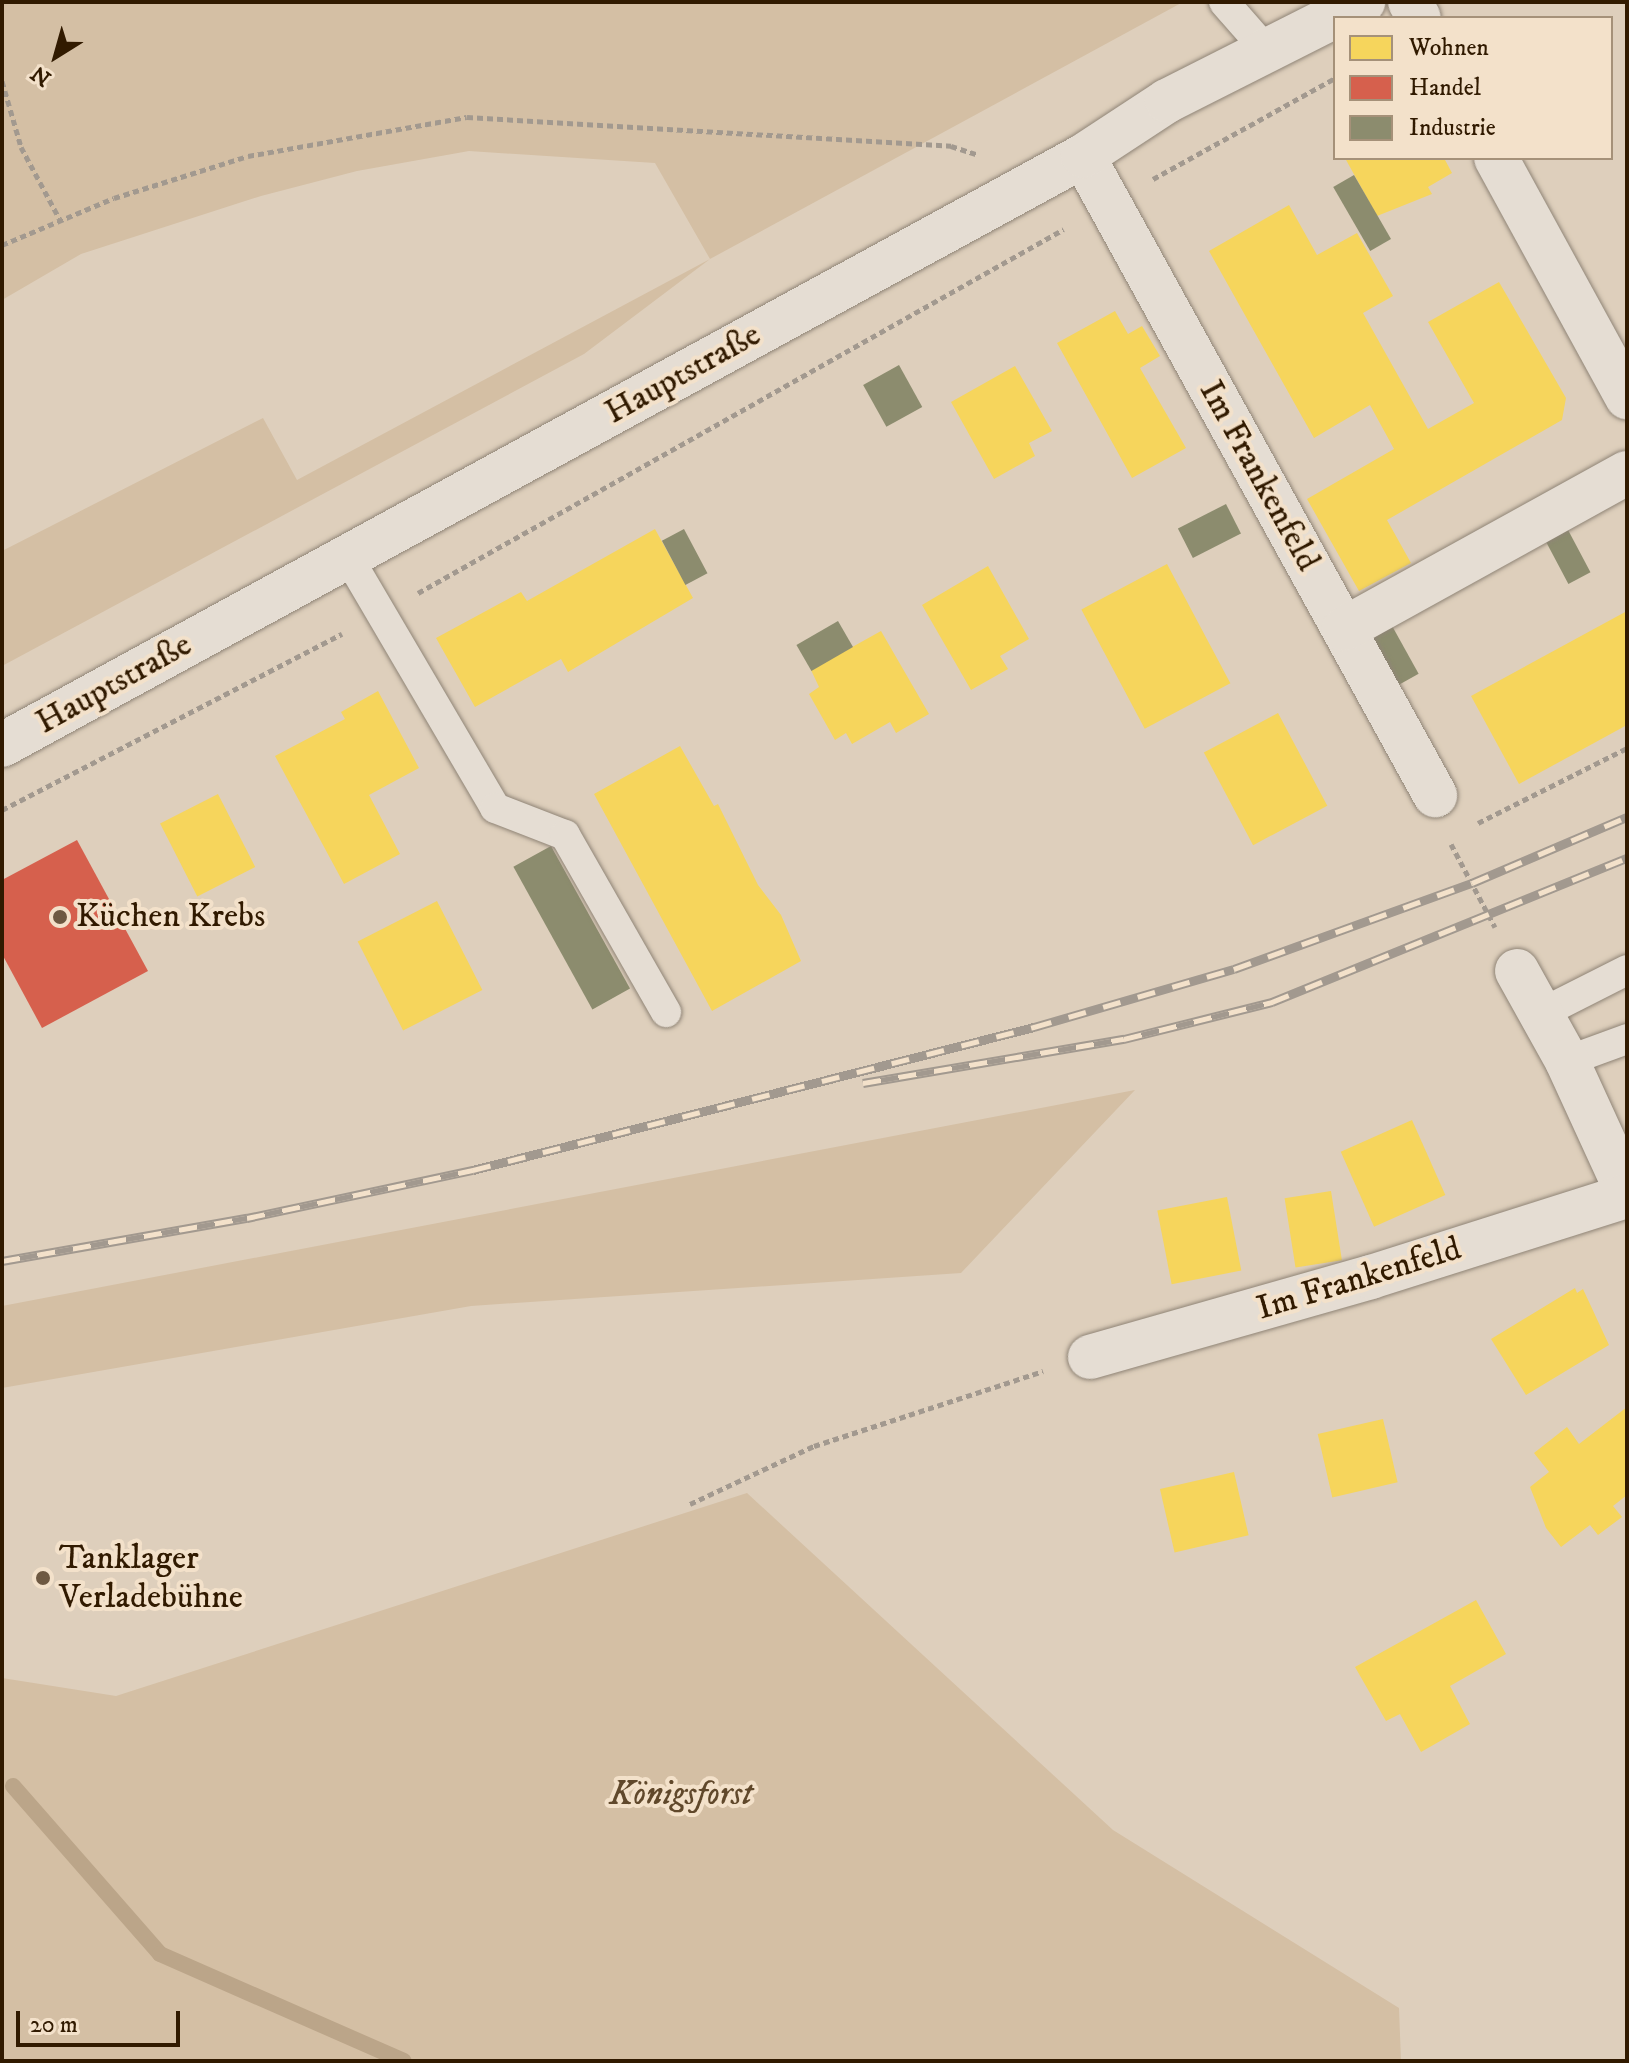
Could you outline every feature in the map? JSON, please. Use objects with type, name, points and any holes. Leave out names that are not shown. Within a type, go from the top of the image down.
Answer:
[{"type":"street","name":"Hauptstraße","points":[[1336,16],[1363,2]]},
{"type":"street","name":"Hauptstraße","points":[[2,745],[1083,156],[1167,101],[1333,18]]},
{"type":"street","name":"Im Frankenfeld","points":[[1083,156],[1435,795]]},
{"type":"street","points":[[1497,160],[1627,397]]},
{"type":"street","points":[[1344,629],[1627,473]]},
{"type":"street","name":"Im Frankenfeld","points":[[1090,1357],[1371,1277],[1627,1194],[1567,1061],[1517,971]]},
{"type":"lane","points":[[1224,2],[1268,52]]},
{"type":"lane","points":[[348,557],[495,808],[565,835],[666,1012]]},
{"type":"lane","points":[[1542,1013],[1627,970]]},
{"type":"lane","points":[[1567,1061],[1627,1039]]},
{"type":"path","points":[[2,810],[382,613],[1333,79]]},
{"type":"path","points":[[2,81],[21,147],[59,218]]},
{"type":"path","points":[[2,245],[59,218],[248,156],[467,117],[951,146],[1043,178]]},
{"type":"path","points":[[1476,824],[1627,748]]},
{"type":"path","points":[[1435,795],[1449,840],[1517,971]]},
{"type":"path","points":[[690,1504],[814,1446],[918,1408],[1090,1357]]},
{"type":"green space","points":[[2,2],[1183,2],[710,259],[655,163],[469,151],[357,171],[261,196],[81,254],[2,300]]},
{"type":"green space","points":[[710,259],[584,354],[2,666],[2,551],[263,418],[297,480]]},
{"type":"green space","points":[[1135,1090],[961,1273],[471,1306],[2,1388],[2,1306]]},
{"type":"green space","name":"Königsforst","points":[[747,1493],[1113,1830],[1399,2008],[1401,2061],[2,2061],[2,1678],[116,1696]]},
{"type":"building: Wohnen","points":[[1346,160],[1445,160],[1452,173],[1428,187],[1432,194],[1377,216]]},
{"type":"building: Wohnen","points":[[1289,205],[1317,255],[1357,233],[1393,296],[1363,313],[1428,429],[1474,403],[1428,322],[1499,282],[1566,398],[1562,420],[1387,520],[1411,563],[1359,591],[1307,499],[1394,449],[1370,405],[1314,438],[1209,251]]},
{"type":"building: Wohnen","points":[[1115,311],[1128,334],[1142,326],[1160,356],[1140,368],[1186,448],[1132,478],[1057,343]]},
{"type":"building: Wohnen","points":[[1015,366],[1052,431],[1029,443],[1035,456],[994,479],[951,402]]},
{"type":"building: Wohnen","points":[[655,529],[693,598],[568,672],[561,659],[475,707],[436,638],[521,592],[527,601]]},
{"type":"building: Wohnen","points":[[1167,564],[1230,683],[1145,729],[1081,610]]},
{"type":"building: Wohnen","points":[[988,566],[1029,639],[1000,656],[1008,669],[971,690],[922,605]]},
{"type":"building: Wohnen","points":[[1627,611],[1627,725],[1519,784],[1471,696]]},
{"type":"building: Wohnen","points":[[881,631],[929,714],[896,733],[890,722],[852,744],[846,733],[835,740],[809,694],[819,687],[811,670]]},
{"type":"building: Wohnen","points":[[378,691],[419,768],[369,795],[400,854],[344,884],[275,756],[345,719],[341,712]]},
{"type":"building: Wohnen","points":[[1278,713],[1327,806],[1253,845],[1204,752]]},
{"type":"building: Wohnen","points":[[680,746],[714,806],[718,804],[758,885],[781,915],[801,961],[712,1011],[594,794]]},
{"type":"building: Wohnen","points":[[218,794],[255,867],[197,897],[160,824]]},
{"type":"building: Wohnen","points":[[437,901],[482,990],[403,1031],[358,941]]},
{"type":"building: Wohnen","points":[[1412,1120],[1445,1195],[1374,1227],[1341,1152]]},
{"type":"building: Wohnen","points":[[1331,1191],[1342,1260],[1296,1267],[1285,1198]]},
{"type":"building: Wohnen","points":[[1227,1197],[1241,1271],[1172,1284],[1157,1211]]},
{"type":"building: Wohnen","points":[[1575,1288],[1577,1293],[1583,1289],[1609,1345],[1526,1395],[1491,1339]]},
{"type":"building: Wohnen","points":[[1627,1407],[1627,1495],[1613,1506],[1622,1517],[1598,1535],[1590,1525],[1561,1547],[1546,1528],[1530,1487],[1549,1472],[1534,1453],[1567,1427],[1579,1444]]},
{"type":"building: Wohnen","points":[[1383,1419],[1398,1482],[1332,1497],[1318,1434]]},
{"type":"building: Wohnen","points":[[1234,1472],[1249,1535],[1175,1552],[1160,1489]]},
{"type":"building: Wohnen","points":[[1476,1600],[1506,1654],[1450,1686],[1470,1724],[1421,1752],[1400,1714],[1386,1721],[1355,1667]]},
{"type":"building: Handel","name":"Küchen Krebs","points":[[77,840],[148,971],[42,1028],[2,954],[2,880]]},
{"type":"building: Industrie","points":[[1354,175],[1391,239],[1370,251],[1333,187]]},
{"type":"building: Industrie","points":[[899,365],[922,407],[886,427],[863,385]]},
{"type":"building: Industrie","points":[[1226,504],[1241,533],[1193,558],[1178,529]]},
{"type":"building: Industrie","points":[[1567,528],[1590,572],[1568,584],[1545,540]]},
{"type":"building: Industrie","points":[[684,529],[707,573],[685,585],[662,541]]},
{"type":"building: Industrie","points":[[838,621],[853,647],[811,671],[796,645]]},
{"type":"building: Industrie","points":[[1391,624],[1419,674],[1398,685],[1370,636]]},
{"type":"building: Industrie","points":[[551,846],[630,989],[592,1009],[513,867]]},
{"type":"waterway","points":[[13,1786],[160,1954],[404,2061]]},
{"type":"railway","points":[[2,1261],[247,1218],[473,1170],[1034,1027],[1234,969],[1472,883],[1627,817]]},
{"type":"railway","points":[[863,1083],[1124,1039],[1272,1002],[1627,858]]},
{"type":"place","name":"Küchen Krebs","points":[[60,917]]},
{"type":"place","name":"Tanklager Verladebühne","points":[[43,1578]]}]
